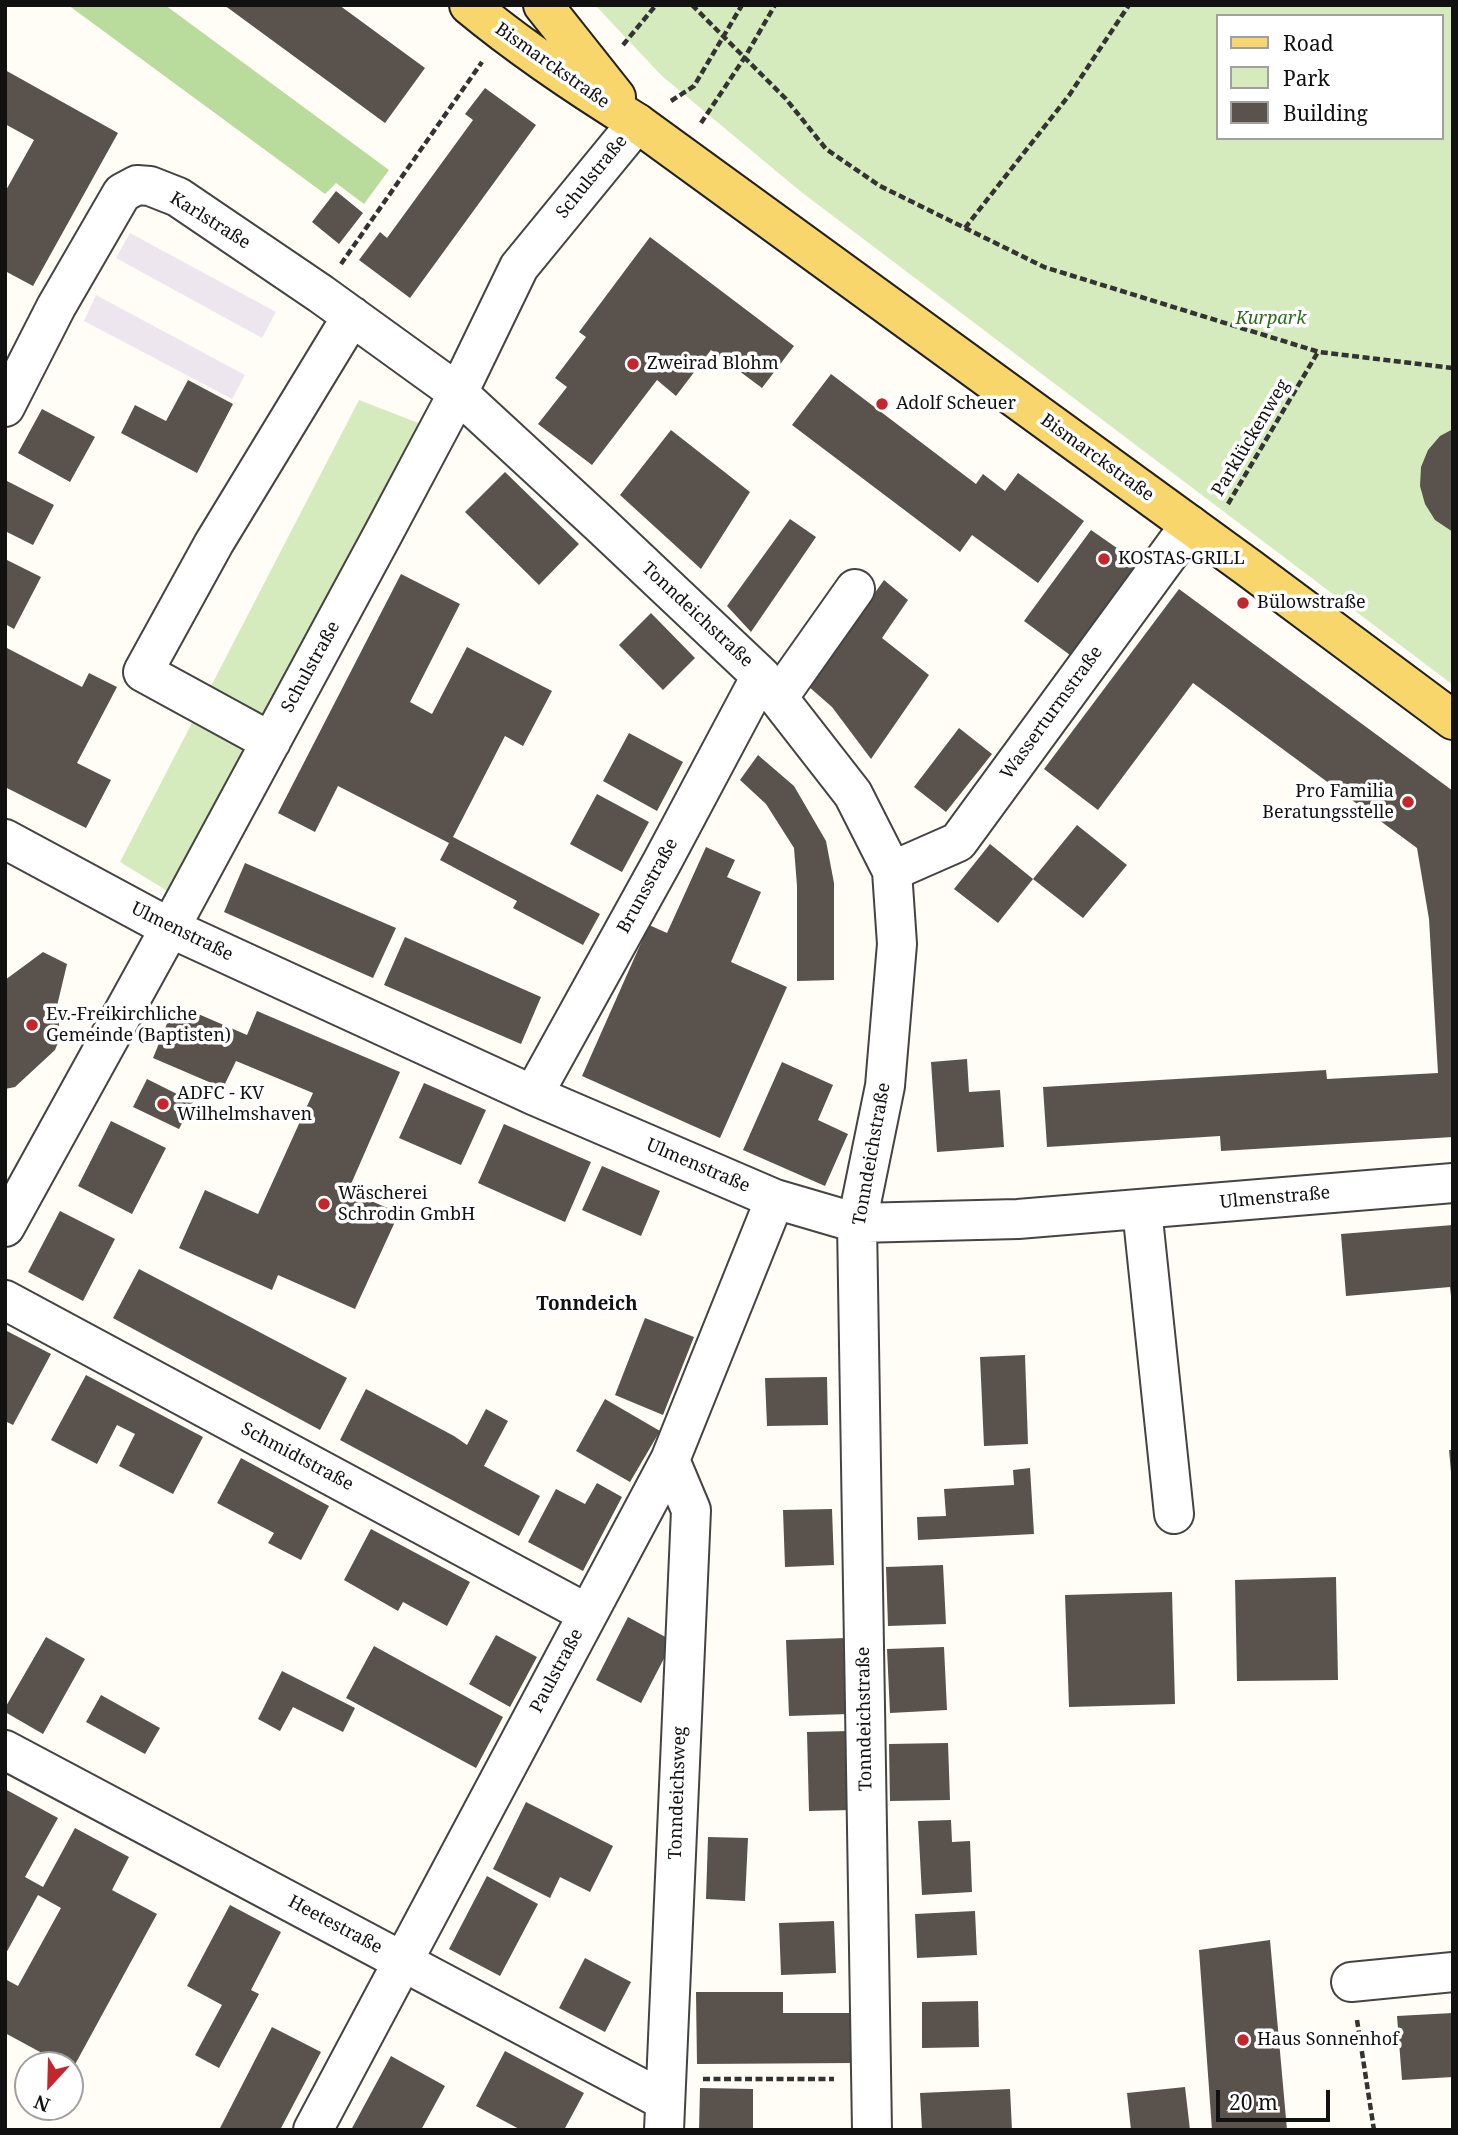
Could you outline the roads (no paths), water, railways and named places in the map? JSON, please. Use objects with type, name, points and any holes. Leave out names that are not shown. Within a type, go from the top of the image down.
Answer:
[{"type":"main road","name":"Bismarckstraße","points":[[469,5],[502,33],[582,89],[638,123],[1453,720]]},
{"type":"main road","name":"Bismarckstraße","points":[[544,5],[597,75],[638,123]]},
{"type":"street","name":"Schulstraße","points":[[5,1227],[271,742],[457,393],[519,267],[638,123]]},
{"type":"street","name":"Karlstraße","points":[[5,407],[57,307],[122,193],[137,185],[150,186],[178,197],[321,294],[457,393]]},
{"type":"street","points":[[271,742],[143,672],[214,543],[352,316]]},
{"type":"street","name":"Tonndeichstraße","points":[[457,393],[600,524],[769,687],[853,794],[892,871],[897,944],[885,1086],[857,1223],[872,2130]]},
{"type":"street","name":"Wasserturmstraße","points":[[892,871],[958,842],[1199,532]]},
{"type":"street","name":"Brunsstraße","points":[[533,1095],[662,862],[769,687],[855,589]]},
{"type":"street","name":"Ulmenstraße","points":[[5,839],[170,928],[533,1095],[775,1199],[857,1223],[1018,1219],[1453,1183]]},
{"type":"street","name":"Paulstraße","points":[[313,2130],[670,1460],[775,1199]]},
{"type":"street","points":[[1142,1209],[1174,1514]]},
{"type":"street","name":"Schmidtstraße","points":[[5,1300],[588,1614]]},
{"type":"street","name":"Tonndeichsweg","points":[[665,2115],[691,1510],[670,1460]]},
{"type":"street","name":"Heetestraße","points":[[5,1750],[402,1961],[665,2115]]},
{"type":"street","points":[[1350,1982],[1453,1972]]},
{"type":"place","name":"Zweirad Blohm","points":[[633,364]]},
{"type":"place","name":"Adolf Scheuer","points":[[882,404]]},
{"type":"place","name":"KOSTAS-GRILL","points":[[1104,559]]},
{"type":"place","name":"Bülowstraße","points":[[1243,603]]},
{"type":"place","name":"Pro Familia Beratungsstelle","points":[[1408,802]]},
{"type":"place","name":"Ev.-Freikirchliche Gemeinde (Baptisten)","points":[[32,1025]]},
{"type":"place","name":"ADFC - KV Wilhelmshaven","points":[[163,1104]]},
{"type":"place","name":"Wäscherei Schrodin GmbH","points":[[324,1204]]},
{"type":"place","name":"Haus Sonnenhof","points":[[1243,2040]]},
{"type":"district","name":"Tonndeich","points":[[587,1305]]},
{"type":"park label","name":"Kurpark","points":[[1271,319]]}]
